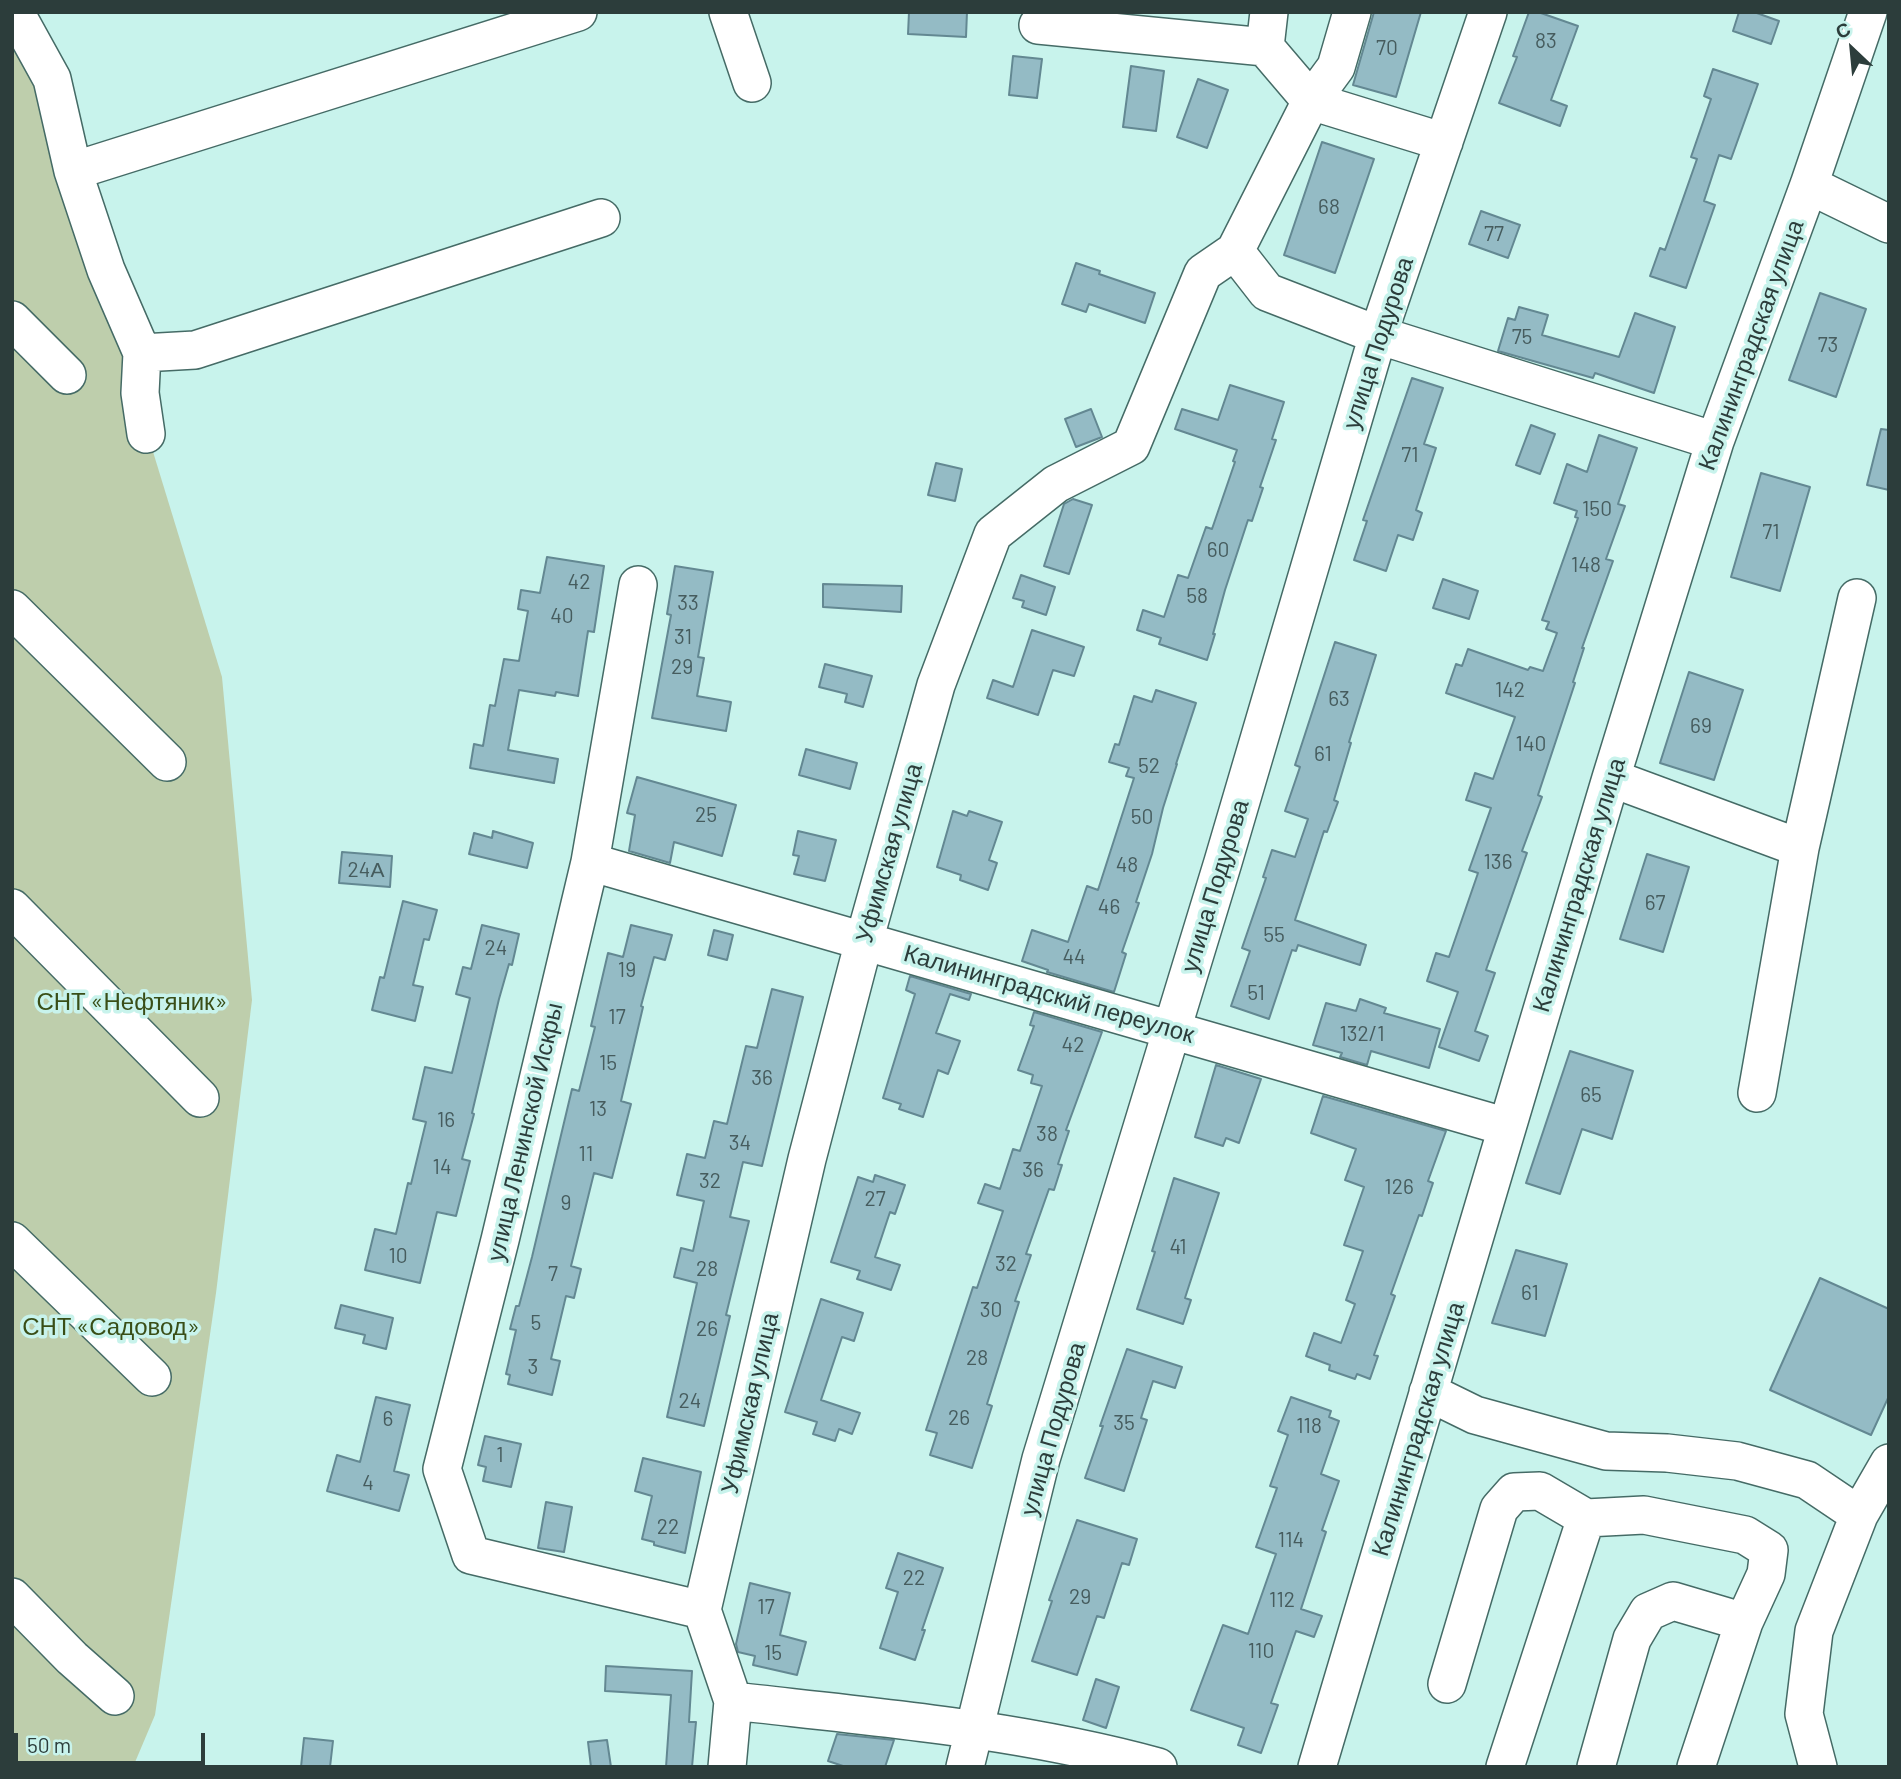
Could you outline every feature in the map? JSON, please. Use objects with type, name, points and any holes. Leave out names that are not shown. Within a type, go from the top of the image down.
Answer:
[{"type":"street","points":[[15,12],[52,79],[73,172],[106,270],[142,353],[140,393],[146,434]]},
{"type":"street","points":[[73,172],[578,12]]},
{"type":"street","points":[[728,12],[752,83]]},
{"type":"street","name":"Уфимская улица","points":[[702,1610],[807,1159],[864,941],[936,685],[993,534],[1056,484],[1131,446],[1203,273],[1235,251],[1311,101],[1336,67],[1352,12]]},
{"type":"street","name":"улица Подурова","points":[[965,1767],[1041,1460],[1378,335],[1488,12]]},
{"type":"street","name":"Калининградская улица","points":[[1317,1767],[1611,778],[1715,441],[1809,185],[1868,12]]},
{"type":"street","points":[[1038,25],[1267,30],[1311,101],[1444,142]]},
{"type":"street","points":[[1809,185],[1889,224]]},
{"type":"street","points":[[142,353],[195,350],[601,218]]},
{"type":"street","points":[[1235,251],[1267,292],[1378,335],[1715,441]]},
{"type":"street","points":[[12,320],[67,375]]},
{"type":"street","name":"улица Ленинской Искры","points":[[638,584],[590,862],[500,1240],[442,1469],[471,1555],[702,1610]]},
{"type":"street","points":[[1756,1093],[1800,848],[1857,598]]},
{"type":"street","points":[[12,609],[167,762]]},
{"type":"street","points":[[1611,778],[1800,848]]},
{"type":"street","name":"Калининградский переулок","points":[[590,862],[1507,1127]]},
{"type":"street","points":[[12,908],[200,1098]]},
{"type":"street","points":[[12,1241],[152,1377]]},
{"type":"street","points":[[1429,1392],[1475,1415],[1606,1451],[1667,1453],[1737,1461],[1807,1480],[1859,1516]]},
{"type":"street","points":[[1818,1767],[1804,1714],[1814,1631],[1859,1516],[1889,1464]]},
{"type":"street","points":[[1447,1684],[1499,1509],[1514,1492],[1540,1491],[1587,1518],[1644,1515],[1745,1535],[1769,1550],[1766,1574],[1744,1622],[1696,1767]]},
{"type":"street","points":[[1505,1767],[1587,1518]]},
{"type":"street","points":[[12,1597],[72,1658],[115,1696]]},
{"type":"street","points":[[1596,1767],[1632,1639],[1648,1612],[1673,1601],[1744,1622]]},
{"type":"street","points":[[702,1610],[733,1701],[727,1767]]},
{"type":"street","points":[[733,1701],[975,1729],[1122,1757],[1158,1767]]},
{"type":"green space","name":"СНТ «Нефтяник»","points":[[12,19],[33,60],[222,677],[252,1000],[216,1293],[155,1715],[133,1767],[12,1767]]},
{"type":"building","points":[[909,12],[967,12],[966,37],[908,34]]},
{"type":"building","points":[[1374,12],[1421,12],[1396,97],[1353,85]]},
{"type":"building","points":[[1529,12],[1538,12],[1578,26],[1551,100],[1567,106],[1560,126],[1499,103],[1517,57],[1513,56]]},
{"type":"building","points":[[1739,12],[1754,12],[1779,21],[1771,44],[1733,31]]},
{"type":"building","points":[[1013,56],[1042,59],[1037,98],[1009,95]]},
{"type":"building","points":[[1131,66],[1164,71],[1156,131],[1123,127]]},
{"type":"building","points":[[1713,69],[1758,84],[1731,159],[1719,155],[1704,201],[1715,205],[1686,288],[1650,276],[1660,248],[1665,250],[1697,159],[1691,157],[1711,99],[1704,96]]},
{"type":"building","points":[[1198,79],[1228,90],[1207,148],[1177,137]]},
{"type":"building","points":[[1322,142],[1374,159],[1335,273],[1284,255]]},
{"type":"building","points":[[1481,211],[1520,225],[1508,258],[1469,244]]},
{"type":"building","points":[[1076,263],[1100,271],[1099,274],[1155,293],[1145,323],[1089,304],[1086,312],[1062,304]]},
{"type":"building","points":[[1820,293],[1866,309],[1836,397],[1789,380]]},
{"type":"building","points":[[1519,307],[1548,315],[1542,335],[1619,357],[1635,313],[1675,327],[1654,393],[1595,373],[1593,378],[1498,351],[1508,318],[1515,320]]},
{"type":"building","points":[[1412,378],[1443,388],[1424,444],[1436,448],[1416,510],[1422,513],[1413,540],[1398,535],[1386,571],[1354,560],[1367,521],[1363,520]]},
{"type":"building","points":[[1230,385],[1284,402],[1272,439],[1276,440],[1260,487],[1263,488],[1252,521],[1248,520],[1225,590],[1207,660],[1159,644],[1161,638],[1137,630],[1143,610],[1164,617],[1178,575],[1188,578],[1206,527],[1212,529],[1235,462],[1233,461],[1237,450],[1175,429],[1182,409],[1218,420]]},
{"type":"building","points":[[1091,409],[1102,437],[1076,447],[1065,419]]},
{"type":"building","points":[[1531,425],[1555,434],[1540,474],[1516,465]]},
{"type":"building","points":[[1881,429],[1889,430],[1889,490],[1867,485]]},
{"type":"building","points":[[1599,435],[1637,448],[1618,504],[1625,506],[1606,559],[1613,561],[1582,648],[1573,682],[1575,683],[1538,795],[1542,797],[1522,851],[1527,853],[1486,970],[1495,973],[1475,1031],[1488,1036],[1479,1061],[1439,1047],[1458,992],[1427,981],[1436,953],[1449,957],[1478,873],[1469,870],[1491,808],[1466,800],[1475,773],[1493,779],[1515,717],[1446,693],[1456,664],[1462,666],[1468,649],[1528,670],[1530,667],[1543,671],[1557,633],[1546,629],[1549,622],[1542,620],[1578,518],[1575,517],[1577,511],[1554,503],[1567,464],[1587,472]]},
{"type":"building","points":[[936,463],[962,469],[955,501],[928,495]]},
{"type":"building","points":[[1761,473],[1810,487],[1780,591],[1731,577]]},
{"type":"building","points":[[1073,499],[1092,505],[1069,574],[1044,566],[1064,504]]},
{"type":"building","points":[[547,557],[604,566],[594,632],[588,631],[578,696],[556,692],[555,696],[519,690],[508,750],[558,759],[554,783],[470,768],[474,744],[483,746],[490,705],[495,706],[504,659],[519,661],[528,611],[518,609],[521,590],[540,593]]},
{"type":"building","points":[[675,566],[713,572],[698,657],[704,658],[697,696],[731,702],[726,731],[652,718],[671,615],[667,614]]},
{"type":"building","points":[[1021,575],[1055,587],[1046,615],[1022,607],[1024,601],[1013,598]]},
{"type":"building","points":[[1443,579],[1478,591],[1469,619],[1433,608]]},
{"type":"building","points":[[823,584],[902,586],[901,612],[823,607]]},
{"type":"building","points":[[1032,630],[1084,647],[1074,676],[1053,670],[1038,715],[987,698],[993,680],[1013,687]]},
{"type":"building","points":[[1335,642],[1376,655],[1334,800],[1338,802],[1327,832],[1324,831],[1295,920],[1366,945],[1360,965],[1298,945],[1296,951],[1292,950],[1269,1019],[1231,1006],[1250,951],[1242,948],[1266,878],[1263,877],[1272,850],[1295,857],[1308,819],[1285,811],[1300,767],[1295,765]]},
{"type":"building","points":[[825,664],[872,676],[863,707],[845,702],[847,694],[819,687]]},
{"type":"building","points":[[1689,672],[1743,690],[1714,780],[1660,763]]},
{"type":"building","points":[[1156,690],[1196,703],[1136,902],[1139,903],[1122,952],[1126,954],[1114,992],[1047,972],[1048,970],[1022,961],[1032,930],[1068,942],[1087,886],[1098,890],[1134,778],[1126,776],[1129,768],[1109,762],[1115,744],[1119,745],[1134,696],[1152,702]]},
{"type":"building","points":[[806,749],[857,763],[850,789],[799,775]]},
{"type":"building","points":[[637,777],[736,805],[722,856],[674,842],[670,863],[629,851],[635,815],[627,813]]},
{"type":"building","points":[[953,811],[967,816],[969,811],[1002,822],[989,860],[997,863],[988,890],[960,880],[961,875],[937,867]]},
{"type":"building","points":[[493,831],[533,843],[527,868],[469,854],[474,833],[492,838]]},
{"type":"building","points":[[798,831],[836,840],[825,881],[794,874],[799,856],[793,855]]},
{"type":"building","points":[[342,852],[392,856],[390,887],[339,883]]},
{"type":"building","points":[[1647,854],[1689,867],[1663,952],[1620,939]]},
{"type":"building","points":[[403,901],[437,910],[429,940],[424,939],[413,985],[423,987],[415,1021],[372,1010],[380,977],[384,978]]},
{"type":"building","points":[[482,925],[519,934],[512,965],[509,964],[499,999],[472,1113],[474,1114],[462,1159],[470,1161],[456,1216],[437,1212],[420,1283],[365,1270],[375,1229],[396,1234],[408,1183],[411,1184],[426,1122],[413,1119],[425,1067],[452,1073],[470,998],[456,994],[463,967],[471,969]]},
{"type":"building","points":[[631,925],[672,935],[665,960],[654,957],[641,1006],[643,1007],[621,1101],[631,1104],[612,1178],[594,1173],[571,1266],[581,1269],[574,1298],[566,1296],[551,1359],[560,1361],[552,1395],[508,1384],[510,1375],[506,1374],[516,1330],[510,1329],[532,1257],[572,1089],[579,1091],[595,1027],[591,1026],[608,953],[623,957]]},
{"type":"building","points":[[714,930],[733,935],[727,960],[708,955]]},
{"type":"building","points":[[910,976],[971,994],[969,1000],[950,994],[936,1033],[960,1041],[948,1074],[938,1070],[923,1117],[899,1109],[901,1104],[883,1098],[915,994],[906,990]]},
{"type":"building","points":[[772,989],[803,997],[762,1166],[743,1162],[730,1217],[749,1221],[726,1315],[730,1316],[704,1426],[667,1417],[697,1283],[674,1277],[681,1248],[693,1251],[704,1201],[677,1195],[687,1154],[705,1158],[714,1121],[727,1124],[746,1046],[757,1048]]},
{"type":"building","points":[[1360,999],[1386,1008],[1384,1013],[1440,1029],[1429,1068],[1371,1051],[1367,1065],[1340,1057],[1342,1053],[1313,1045],[1326,1003],[1356,1011]]},
{"type":"building","points":[[1034,1012],[1102,1032],[1066,1130],[1069,1131],[1058,1164],[1062,1165],[1054,1190],[1049,1189],[1026,1254],[1031,1255],[1015,1301],[1019,1302],[987,1404],[992,1406],[972,1468],[930,1455],[937,1433],[926,1430],[973,1287],[977,1288],[1003,1211],[978,1203],[985,1184],[1000,1189],[1013,1149],[1020,1151],[1042,1086],[1031,1083],[1033,1075],[1018,1070],[1034,1026],[1030,1025]]},
{"type":"building","points":[[1570,1051],[1633,1071],[1612,1139],[1582,1129],[1560,1194],[1526,1183]]},
{"type":"building","points":[[1216,1065],[1261,1079],[1239,1143],[1226,1138],[1223,1146],[1195,1137]]},
{"type":"building","points":[[1323,1096],[1446,1131],[1428,1181],[1433,1183],[1422,1216],[1419,1215],[1391,1294],[1395,1296],[1374,1355],[1378,1356],[1370,1379],[1357,1374],[1355,1379],[1329,1370],[1330,1365],[1306,1356],[1314,1333],[1341,1343],[1355,1304],[1346,1300],[1363,1251],[1344,1245],[1364,1187],[1345,1180],[1356,1149],[1311,1133]]},
{"type":"building","points":[[875,1175],[905,1185],[895,1214],[890,1212],[875,1257],[900,1265],[891,1290],[857,1279],[860,1271],[831,1262],[858,1177],[873,1182]]},
{"type":"building","points":[[1174,1178],[1219,1193],[1185,1298],[1191,1300],[1183,1324],[1137,1309]]},
{"type":"building","points":[[1516,1250],[1567,1264],[1545,1336],[1492,1323]]},
{"type":"building","points":[[1820,1278],[1889,1309],[1889,1396],[1871,1435],[1770,1390]]},
{"type":"building","points":[[821,1299],[863,1313],[854,1341],[842,1337],[821,1400],[860,1413],[852,1434],[839,1429],[835,1441],[813,1434],[817,1422],[785,1412]]},
{"type":"building","points":[[341,1305],[393,1318],[386,1349],[363,1343],[365,1335],[335,1328]]},
{"type":"building","points":[[1127,1349],[1182,1367],[1175,1388],[1153,1381],[1141,1418],[1147,1420],[1124,1491],[1085,1478]]},
{"type":"building","points":[[376,1397],[410,1405],[394,1471],[409,1475],[399,1511],[327,1491],[337,1455],[360,1462]]},
{"type":"building","points":[[1291,1397],[1331,1411],[1329,1417],[1339,1421],[1321,1474],[1339,1481],[1322,1530],[1326,1532],[1301,1609],[1322,1616],[1314,1637],[1296,1631],[1271,1703],[1278,1705],[1261,1753],[1238,1745],[1244,1728],[1191,1710],[1223,1625],[1248,1634],[1276,1554],[1256,1547],[1277,1488],[1270,1486],[1288,1435],[1278,1431]]},
{"type":"building","points":[[485,1436],[521,1444],[511,1487],[483,1481],[486,1467],[478,1465]]},
{"type":"building","points":[[643,1458],[701,1472],[685,1553],[642,1539],[652,1496],[635,1491]]},
{"type":"building","points":[[546,1502],[572,1507],[564,1552],[538,1548]]},
{"type":"building","points":[[1077,1520],[1137,1539],[1129,1565],[1122,1563],[1104,1618],[1097,1616],[1077,1675],[1032,1661],[1052,1601],[1049,1600]]},
{"type":"building","points":[[898,1553],[943,1568],[915,1660],[880,1648],[898,1592],[886,1588]]},
{"type":"building","points":[[750,1583],[790,1593],[780,1635],[806,1642],[797,1675],[753,1665],[755,1656],[738,1652],[736,1644]]},
{"type":"building","points":[[606,1666],[692,1671],[689,1722],[696,1722],[692,1767],[666,1767],[671,1695],[605,1691]]},
{"type":"building","points":[[1096,1679],[1119,1687],[1106,1728],[1083,1720]]},
{"type":"building","points":[[837,1734],[894,1740],[885,1767],[846,1767],[828,1761]]},
{"type":"building","points":[[304,1738],[333,1741],[330,1767],[301,1767]]},
{"type":"building","points":[[607,1740],[611,1767],[591,1767],[588,1742]]},
{"type":"park label","name":"СНТ «Садовод»","points":[[111,1327]]}]
